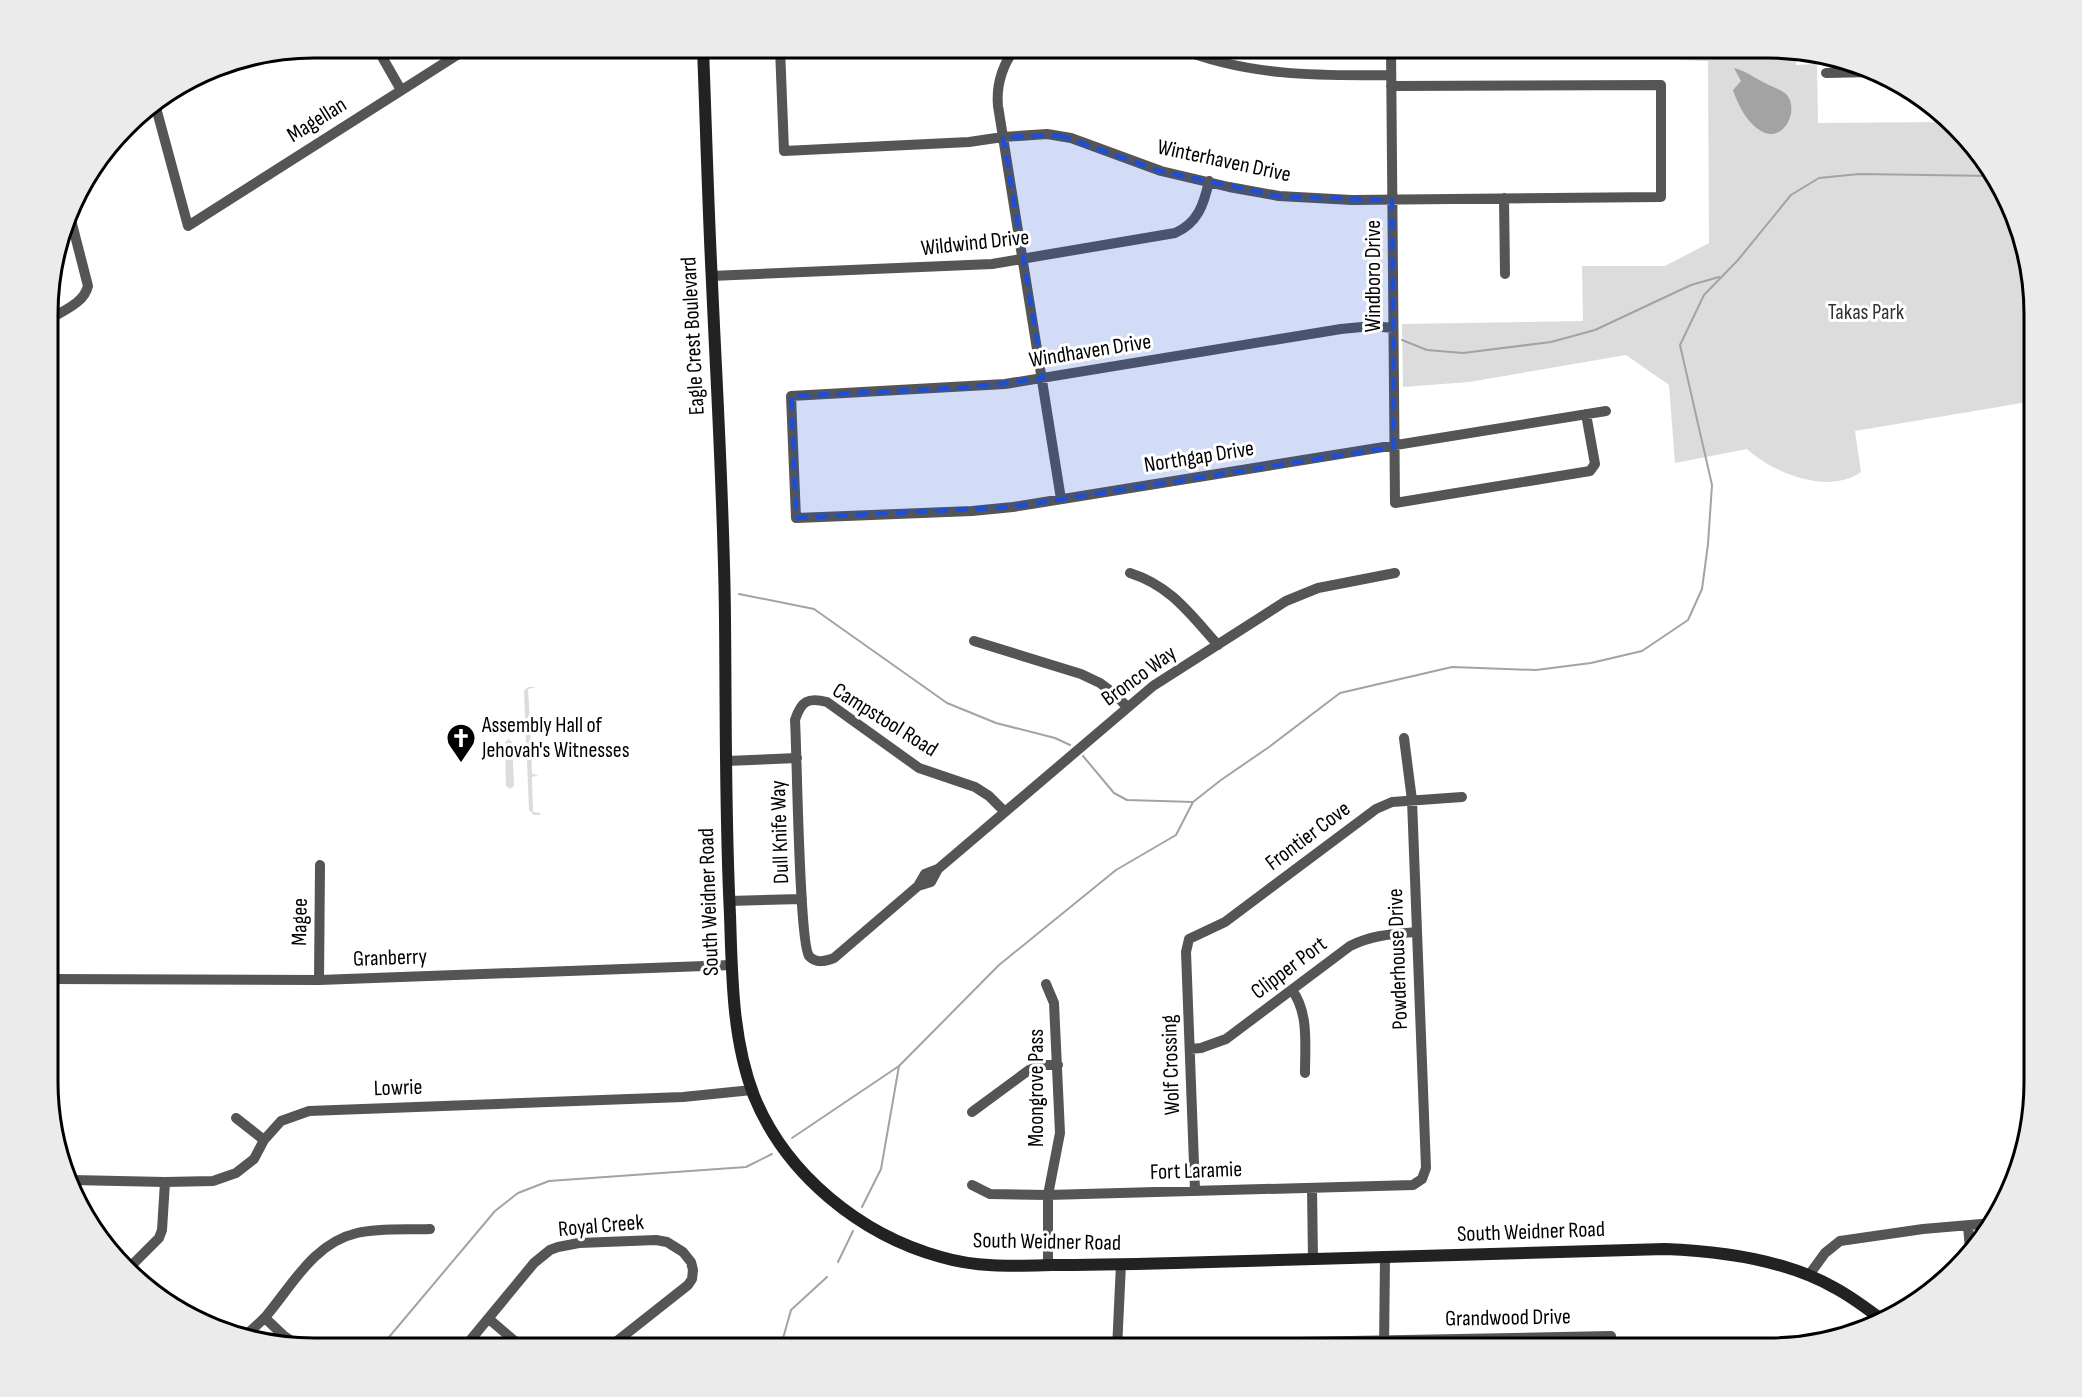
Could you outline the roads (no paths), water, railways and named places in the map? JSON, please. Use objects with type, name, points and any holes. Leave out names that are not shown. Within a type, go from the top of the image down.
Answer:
[{"type":"main road","name":"Eagle Crest Boulevard","points":[[703,58],[721,469],[725,621]]},
{"type":"main road","name":"South Weidner Road","points":[[725,621],[729,901],[734,1012],[744,1062],[752,1090],[771,1130],[789,1155],[833,1201],[871,1228],[905,1245],[940,1257],[1000,1266],[1313,1260],[1653,1249],[1700,1250],[1763,1262],[1809,1275],[1844,1293],[1875,1315]]},
{"type":"street","points":[[383,58],[401,90]]},
{"type":"street","name":"Magellan","points":[[157,112],[188,226],[452,58]]},
{"type":"street","name":"Winterhaven Drive","points":[[780,58],[784,151],[951,143],[1036,134],[1059,135],[1161,171],[1279,196],[1352,200],[1661,197],[1661,85],[1391,81]]},
{"type":"street","points":[[1009,58],[1002,69],[998,84],[998,106],[1061,499]]},
{"type":"street","points":[[1212,58],[1235,65],[1290,74],[1391,81]]},
{"type":"street","name":"Windboro Drive","points":[[1391,58],[1395,503],[1590,471],[1595,464],[1586,414]]},
{"type":"street","points":[[1826,73],[1851,72]]},
{"type":"street","name":"Wildwind Drive","points":[[711,276],[992,264],[1175,233],[1184,229],[1198,216],[1204,204],[1209,182]]},
{"type":"street","points":[[1504,198],[1505,274]]},
{"type":"street","points":[[58,314],[78,302],[86,294],[88,286],[73,229]]},
{"type":"street","name":"Windhaven Drive","points":[[796,518],[791,396],[969,387],[1043,378],[1341,329],[1372,326],[1393,328]]},
{"type":"street","name":"Northgap Drive","points":[[796,518],[972,511],[1013,507],[1606,411]]},
{"type":"street","points":[[1130,573],[1148,578],[1160,585],[1218,645]]},
{"type":"street","name":"Bronco Way","points":[[816,961],[825,962],[834,958],[918,886],[931,882],[939,869],[1153,686],[1286,601],[1337,583],[1395,573]]},
{"type":"street","points":[[975,641],[1081,674],[1100,683],[1127,707]]},
{"type":"street","name":"Campstool Road","points":[[805,702],[816,699],[827,702],[919,768],[975,787],[989,795],[1005,812]]},
{"type":"street","name":"Dull Knife Way","points":[[805,702],[798,710],[795,720],[802,899],[805,946],[809,956],[816,961]]},
{"type":"street","name":"Powderhouse Drive","points":[[1404,738],[1412,800],[1426,1168],[1422,1179]]},
{"type":"street","points":[[726,761],[797,758]]},
{"type":"street","name":"Frontier Cove","points":[[1189,939],[1225,922],[1376,809],[1392,802],[1462,796]]},
{"type":"street","name":"Magee","points":[[319,980],[320,864]]},
{"type":"street","points":[[729,901],[802,899]]},
{"type":"street","name":"Clipper Port","points":[[1190,1049],[1201,1048],[1226,1039],[1350,946],[1366,938],[1383,934],[1416,932]]},
{"type":"street","name":"Wolf Crossing","points":[[1189,939],[1186,952],[1195,1190]]},
{"type":"street","name":"Granberry","points":[[58,979],[319,980],[732,965]]},
{"type":"street","name":"Moongrove Pass","points":[[1046,984],[1054,1003],[1060,1134],[1048,1195],[1048,1265]]},
{"type":"street","points":[[1292,990],[1300,1001],[1304,1015],[1305,1073]]},
{"type":"street","points":[[972,1112],[1029,1070],[1043,1065],[1058,1065]]},
{"type":"street","name":"Lowrie","points":[[78,1180],[213,1181],[236,1173],[254,1159],[264,1140],[281,1121],[309,1111],[683,1097],[752,1090]]},
{"type":"street","points":[[236,1118],[264,1140]]},
{"type":"street","name":"Fort Laramie","points":[[972,1185],[990,1194],[1048,1195],[1413,1185],[1422,1179]]},
{"type":"street","points":[[133,1264],[159,1238],[162,1230],[165,1182]]},
{"type":"street","points":[[1312,1188],[1313,1260]]},
{"type":"street","points":[[1809,1275],[1825,1253],[1840,1241],[1923,1229],[1980,1225]]},
{"type":"street","points":[[1968,1226],[1969,1240]]},
{"type":"street","points":[[251,1331],[265,1318],[309,1262],[331,1244],[348,1236],[367,1232],[430,1230]]},
{"type":"street","name":"Royal Creek","points":[[472,1339],[541,1256],[550,1250],[568,1244],[656,1240],[667,1242],[683,1252],[691,1262],[692,1279],[679,1293],[620,1339]]},
{"type":"street","points":[[1385,1258],[1385,1339]]},
{"type":"street","points":[[1118,1339],[1121,1264]]},
{"type":"street","points":[[265,1318],[285,1336]]},
{"type":"street","points":[[489,1319],[512,1339]]},
{"type":"street","name":"Grandwood Drive","points":[[1526,1339],[1611,1336],[1611,1339]]},
{"type":"waterway","points":[[792,1138],[899,1066],[999,965],[1116,870],[1176,835],[1193,802],[1340,693],[1452,667],[1536,670],[1591,663],[1642,651],[1688,620],[1702,589],[1712,485],[1680,345],[1704,295],[1738,260],[1791,195],[1819,178],[1859,174],[1982,176]]},
{"type":"waterway","points":[[1402,340],[1427,350],[1463,353],[1551,342],[1595,330],[1691,285],[1719,277]]},
{"type":"waterway","points":[[739,594],[814,609],[947,703],[996,723],[1055,738],[1070,745]]},
{"type":"waterway","points":[[1083,756],[1114,793],[1127,800],[1193,802]]},
{"type":"waterway","points":[[862,1207],[881,1169],[899,1066]]},
{"type":"waterway","points":[[387,1339],[495,1211],[518,1193],[549,1181],[746,1167],[772,1154]]},
{"type":"waterway","points":[[838,1262],[853,1231]]},
{"type":"waterway","points":[[783,1339],[791,1310],[827,1277]]},
{"type":"place","name":"Assembly Hall of Jehovah's Witnesses","points":[[461,764]]},
{"type":"park label","name":"Takas Park","points":[[1866,312]]}]
